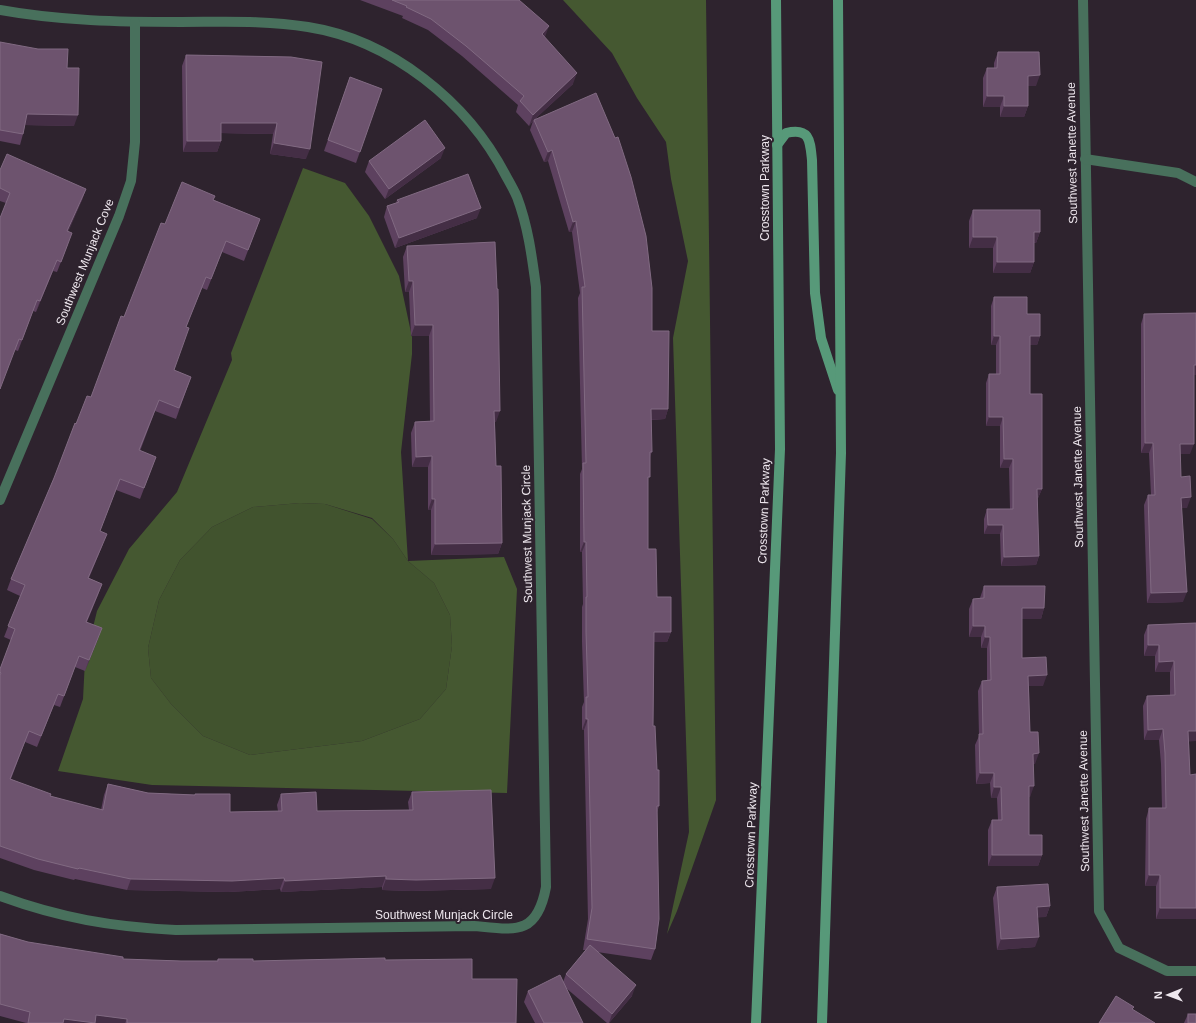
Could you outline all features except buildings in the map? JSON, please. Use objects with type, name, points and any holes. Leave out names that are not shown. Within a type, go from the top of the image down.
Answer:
[{"type":"main road","name":"Crosstown Parkway","points":[[756,1023],[780,449],[776,0]]},
{"type":"main road","points":[[822,1023],[841,453],[838,0]]},
{"type":"main road","points":[[778,145],[786,132],[795,130],[802,132],[807,136],[810,144],[812,167],[815,293],[821,338],[841,400]]},
{"type":"street","name":"Southwest Janette Avenue","points":[[1083,0],[1099,911],[1119,948],[1168,971],[1196,970]]},
{"type":"street","name":"Southwest Munjack Circle","points":[[0,10],[63,18],[135,22],[258,22],[308,27],[351,38],[387,54],[423,78],[462,112],[493,151],[517,196],[531,248],[536,287],[546,887],[543,901],[533,919],[518,929],[474,926],[176,930],[131,928],[90,922],[33,908],[0,896]]},
{"type":"street","name":"Southwest Munjack Cove","points":[[0,500],[119,216],[131,181],[134,142],[135,22]]},
{"type":"street","points":[[1085,159],[1178,173],[1196,182]]},
{"type":"green space","points":[[563,0],[706,0],[716,800],[677,911],[667,934],[689,832],[673,338],[688,261],[671,179],[666,142],[637,98],[612,53]]},
{"type":"green space","points":[[303,168],[345,183],[369,216],[399,276],[412,337],[412,354],[401,452],[408,561],[504,557],[517,589],[507,793],[152,785],[58,771],[83,699],[85,660],[97,611],[129,549],[177,492],[232,360],[231,353]],"holes":[[[300,503],[325,504],[372,518],[393,539],[408,561],[434,583],[450,615],[452,646],[446,689],[420,719],[362,741],[250,755],[203,736],[171,704],[151,678],[148,648],[159,600],[180,560],[212,527],[253,507]]]},
{"type":"green space","points":[[300,503],[325,504],[372,519],[393,539],[408,561],[434,583],[450,615],[452,646],[446,689],[420,719],[362,741],[250,755],[203,736],[171,704],[151,678],[148,648],[159,600],[180,560],[212,527],[253,507]]}]
